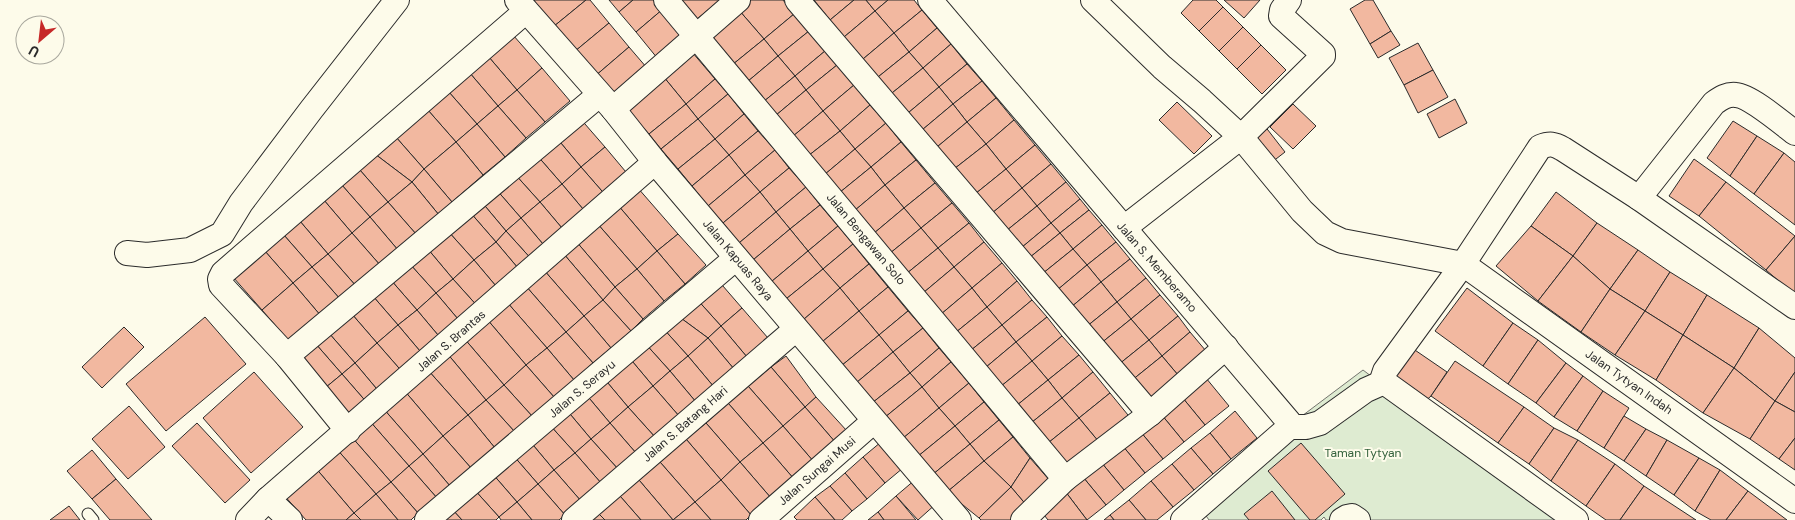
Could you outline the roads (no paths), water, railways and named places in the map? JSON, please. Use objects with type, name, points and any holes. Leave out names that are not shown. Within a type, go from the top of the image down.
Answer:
[{"type":"street","points":[[127,253],[148,255],[190,250],[222,234],[242,203],[290,138],[397,0]]},
{"type":"street","name":"Jalan Bengawan Solo","points":[[666,0],[1065,479]]},
{"type":"street","points":[[287,356],[606,102],[696,36],[738,0]]},
{"type":"street","points":[[797,0],[1150,414]]},
{"type":"street","name":"Jalan S. Memberamo","points":[[930,0],[1226,347],[1289,422],[1290,427]]},
{"type":"street","points":[[1093,0],[1162,67],[1241,137],[1302,211],[1325,233],[1342,240],[1463,264]]},
{"type":"street","points":[[1124,228],[1241,137],[1324,56],[1281,16],[1282,10],[1289,0]]},
{"type":"street","points":[[348,430],[287,356],[221,284],[220,279],[223,273],[522,6]]},
{"type":"street","name":"Jalan Kapuas Raya","points":[[522,6],[606,102],[954,518]]},
{"type":"street","points":[[1639,198],[1714,103],[1724,96],[1735,94],[1747,98],[1795,133]]},
{"type":"street","points":[[1184,520],[1290,427],[1306,427],[1320,423],[1375,386],[1463,264],[1540,148],[1547,144],[1553,144],[1563,149],[1639,198],[1795,307]]},
{"type":"street","name":"Jalan S. Brantas","points":[[248,520],[268,499],[655,162]]},
{"type":"street","name":"Jalan S. Serayu","points":[[427,520],[736,258]]},
{"type":"street","name":"Jalan Tytyan Indah","points":[[1463,264],[1795,500]]},
{"type":"street","name":"Jalan S. Batang Hari","points":[[574,520],[796,329]]},
{"type":"street","points":[[1023,520],[1065,479],[1150,414],[1226,347]]},
{"type":"street","points":[[1375,386],[1576,520]]},
{"type":"street","name":"Jalan Sungai Musi","points":[[761,520],[874,421]]},
{"type":"street","points":[[268,499],[290,520]]},
{"type":"street","points":[[1342,520],[1347,516],[1352,516],[1358,520]]},
{"type":"park label","name":"Taman Tytyan","points":[[1363,453]]}]
